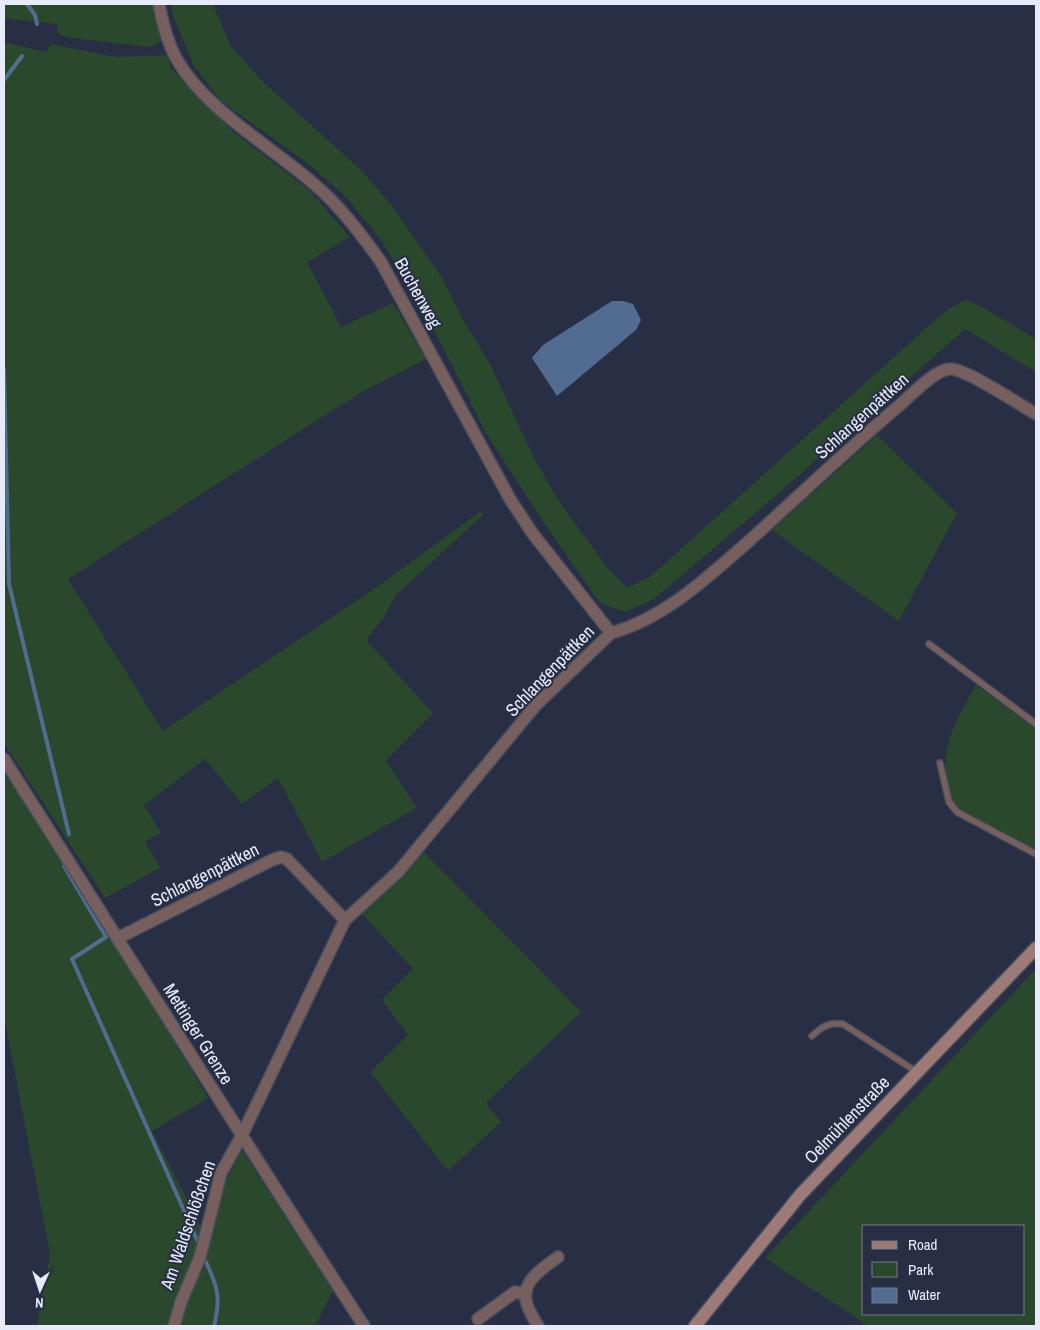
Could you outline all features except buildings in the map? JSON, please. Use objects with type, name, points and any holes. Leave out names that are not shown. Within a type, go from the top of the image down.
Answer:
[{"type":"street","name":"Buchenweg","points":[[159,4],[176,58],[198,89],[236,122],[315,184],[356,227],[381,262],[510,499],[533,534],[611,633]]},
{"type":"street","name":"Schlangenpättken","points":[[241,1137],[345,920],[398,872],[536,705],[611,633],[626,629],[659,613],[709,575],[938,372],[949,369],[964,372],[1036,414]]},
{"type":"street","name":"Mettinger Grenze","points":[[4,759],[241,1137],[364,1326]]},
{"type":"street","name":"Schlangenpättken","points":[[118,938],[281,857],[288,859],[345,920]]},
{"type":"street","name":"Oelmühlenstraße","points":[[695,1326],[800,1195],[1036,948]]},
{"type":"street","name":"Am Waldschlößchen","points":[[174,1326],[181,1302],[200,1256],[221,1173],[241,1137]]},
{"type":"street","points":[[538,1326],[526,1300],[527,1288],[534,1276],[558,1257]]},
{"type":"street","points":[[478,1319],[515,1292],[526,1294]]},
{"type":"lane","points":[[929,644],[1036,724]]},
{"type":"lane","points":[[940,763],[949,802],[957,812],[1036,854]]},
{"type":"lane","points":[[812,1036],[824,1025],[843,1024],[917,1072]]},
{"type":"green space","points":[[4,4],[152,4],[162,41],[151,47],[72,38],[58,34],[57,24],[4,18]]},
{"type":"green space","points":[[171,4],[214,4],[231,46],[261,80],[360,169],[393,207],[442,278],[462,318],[490,364],[534,458],[559,501],[608,569],[627,588],[651,576],[951,307],[966,300],[982,307],[1036,339],[1036,372],[965,329],[773,498],[654,599],[625,612],[600,603],[542,520],[486,433],[426,314],[381,240],[348,199],[310,165],[221,101],[194,66],[173,16]]},
{"type":"green space","points":[[4,42],[46,52],[51,44],[116,57],[167,55],[171,68],[232,131],[309,190],[350,237],[307,262],[341,327],[393,303],[426,359],[360,393],[68,579],[163,731],[381,584],[481,511],[483,515],[395,596],[384,617],[366,640],[433,713],[386,760],[417,808],[322,862],[278,778],[242,804],[205,759],[144,805],[161,833],[145,841],[160,868],[105,898],[4,743]]},
{"type":"green space","points":[[877,435],[957,513],[899,621],[772,530]]},
{"type":"green space","points":[[976,685],[1036,728],[1036,851],[971,817],[953,805],[946,774],[947,750],[954,728]]},
{"type":"green space","points":[[4,768],[74,873],[208,1098],[152,1131],[203,1231],[169,1326],[37,1326],[50,1254],[4,1017]]},
{"type":"green space","points":[[424,852],[581,1012],[486,1103],[501,1122],[448,1171],[370,1072],[408,1035],[382,1000],[413,969],[361,913],[400,879]]},
{"type":"green space","points":[[1036,969],[1036,1326],[869,1326],[765,1258]]},
{"type":"green space","points":[[242,1150],[333,1291],[315,1326],[177,1326],[209,1241],[227,1178]]},
{"type":"water","points":[[612,301],[623,301],[633,304],[641,320],[636,330],[557,396],[532,358],[543,345]]},
{"type":"waterway","points":[[27,4],[35,15],[37,24]]},
{"type":"waterway","points":[[4,80],[22,56]]},
{"type":"waterway","points":[[4,370],[9,584],[69,834]]},
{"type":"waterway","points":[[64,866],[106,937],[72,959],[198,1242]]},
{"type":"waterway","points":[[206,1262],[216,1286],[218,1300],[214,1326]]}]
